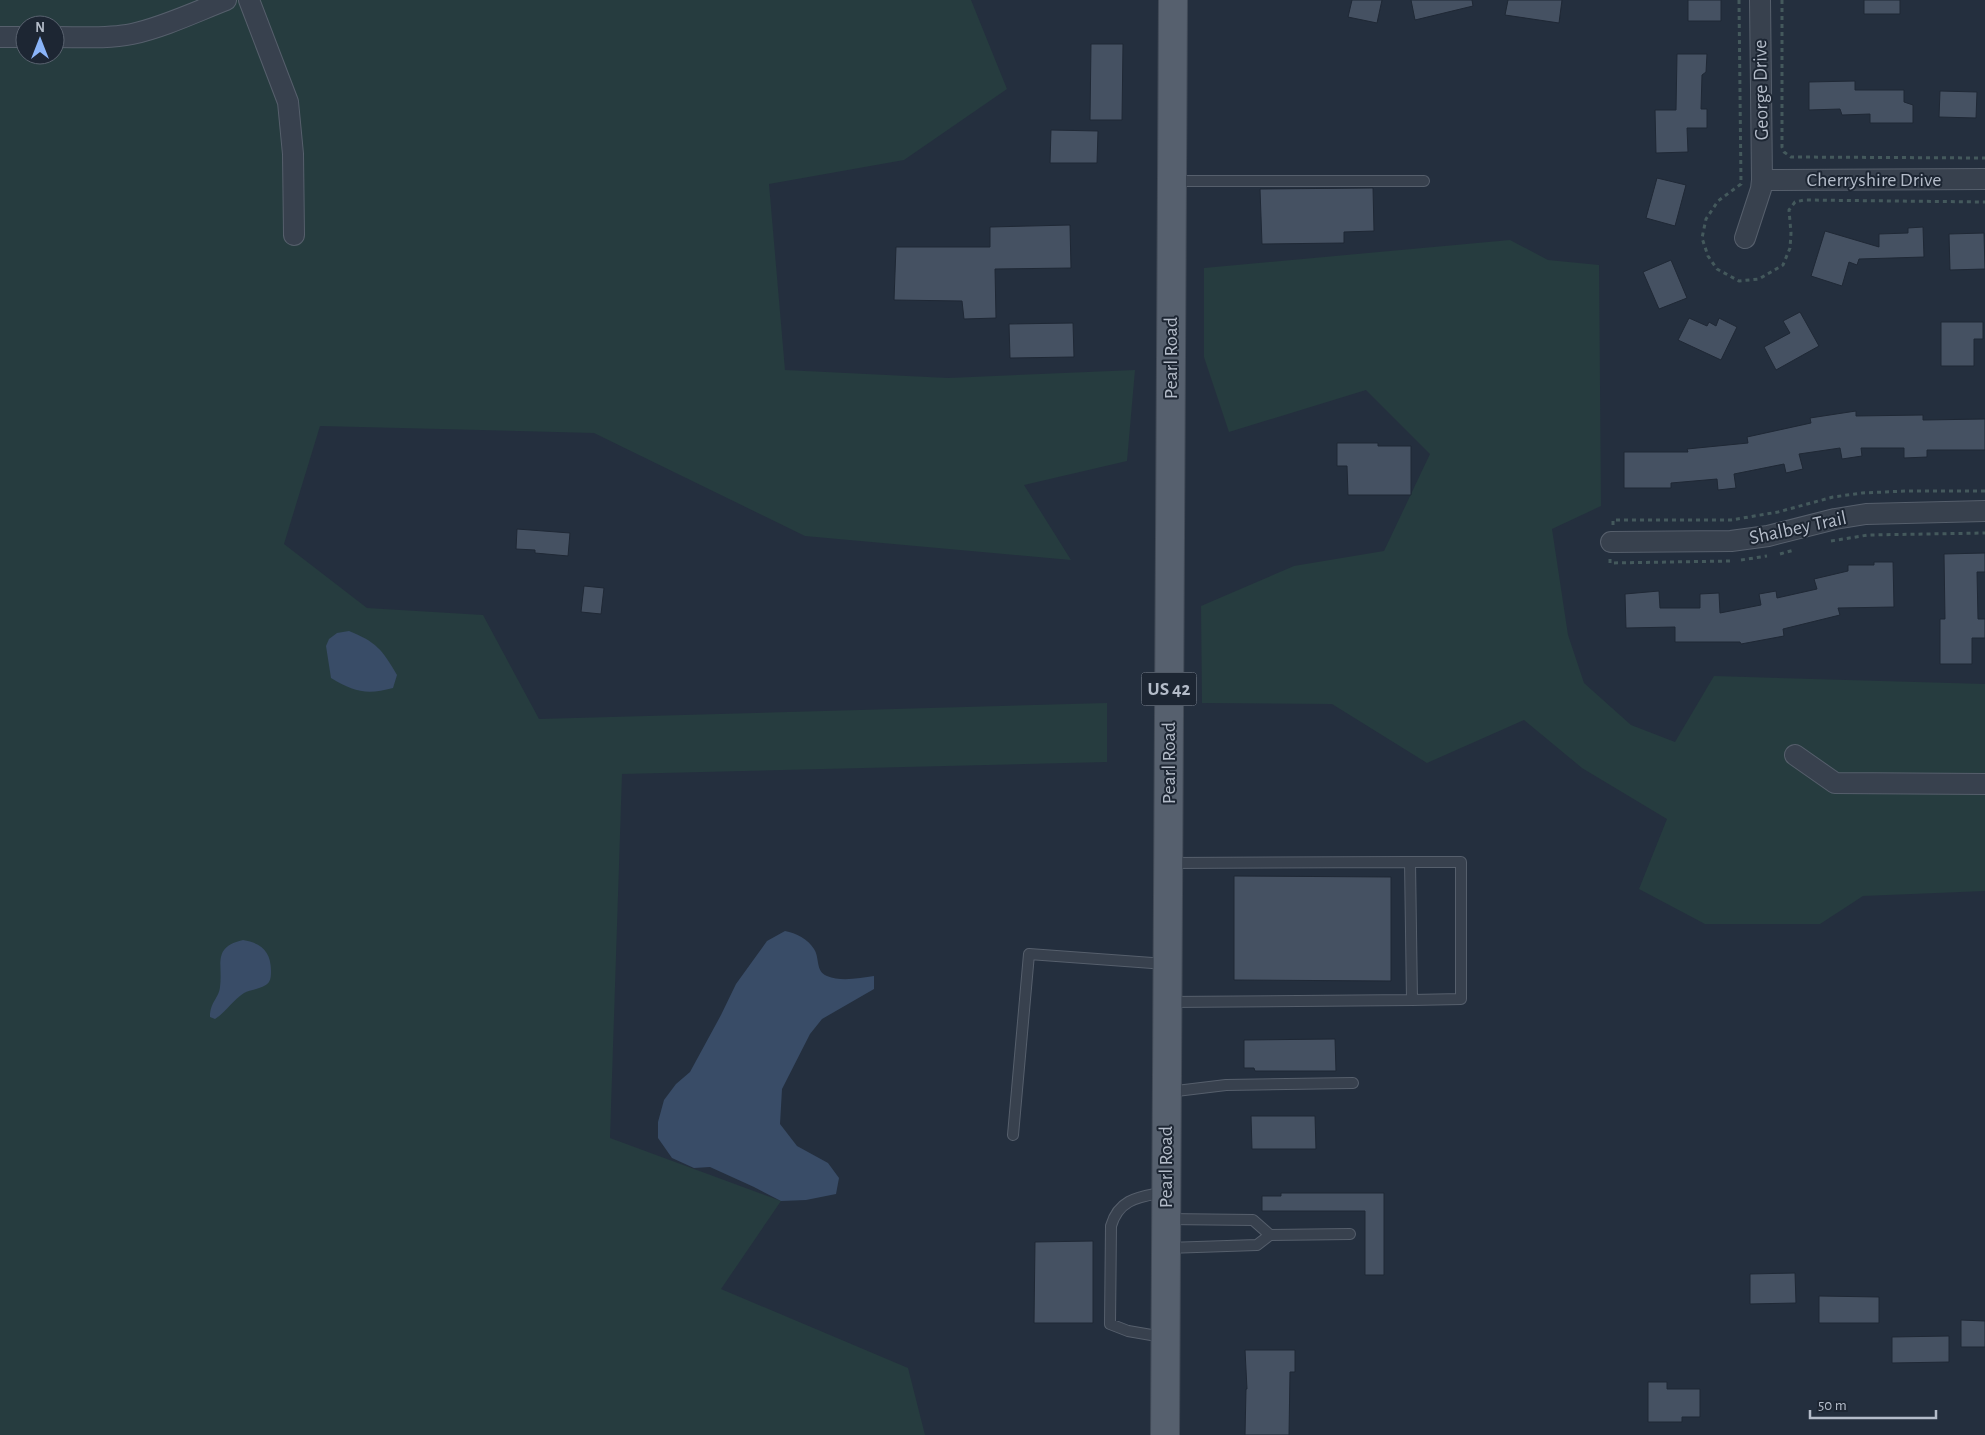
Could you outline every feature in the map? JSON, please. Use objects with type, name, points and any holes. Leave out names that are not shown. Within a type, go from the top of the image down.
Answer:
[{"type":"main road","name":"Pearl Road","points":[[1165,1435],[1173,0]]},
{"type":"street","points":[[65,37],[106,38],[152,29],[226,0]]},
{"type":"street","points":[[249,0],[288,102],[293,154],[294,235]]},
{"type":"street","name":"George Drive","points":[[1745,238],[1761,189],[1762,180],[1760,0]]},
{"type":"street","points":[[0,37],[15,37]]},
{"type":"street","name":"Cherryshire Drive","points":[[1762,180],[1985,179]]},
{"type":"street","name":"Shalbey Trail","points":[[1611,542],[1730,541],[1768,536],[1835,519],[1866,514],[1985,511]]},
{"type":"street","points":[[1795,755],[1835,782],[1985,784]]},
{"type":"lane","points":[[1172,181],[1424,181]]},
{"type":"lane","points":[[1167,1002],[1460,999],[1461,862],[1168,862]]},
{"type":"lane","points":[[1410,862],[1412,1000]]},
{"type":"lane","points":[[1013,1135],[1029,954],[1167,964]]},
{"type":"lane","points":[[1167,1092],[1226,1085],[1353,1083]]},
{"type":"lane","points":[[1165,1338],[1128,1331],[1110,1324],[1110,1236],[1115,1212],[1136,1197],[1166,1191]]},
{"type":"lane","points":[[1166,1219],[1253,1220],[1270,1235]]},
{"type":"lane","points":[[1166,1248],[1257,1245],[1270,1235],[1350,1234]]},
{"type":"path","points":[[1782,0],[1782,147],[1786,155],[1791,157],[1985,158]]},
{"type":"path","points":[[1610,563],[1613,520],[1731,520],[1778,512],[1833,497],[1853,494],[1906,491],[1985,491]]},
{"type":"green space","points":[[0,0],[971,0],[1007,89],[904,160],[769,184],[785,370],[948,378],[1135,370],[1127,461],[1024,485],[1071,560],[805,536],[594,433],[320,426],[284,544],[367,608],[483,615],[539,719],[1107,703],[1107,762],[622,774],[610,1138],[781,1201],[721,1289],[908,1368],[925,1435],[0,1435]]},
{"type":"green space","points":[[1510,240],[1548,260],[1599,265],[1601,506],[1552,529],[1568,635],[1584,683],[1631,725],[1675,742],[1714,676],[1985,684],[1985,891],[1863,896],[1820,924],[1705,924],[1639,889],[1667,819],[1582,768],[1524,720],[1427,763],[1332,704],[1202,703],[1201,606],[1294,566],[1384,551],[1430,454],[1366,390],[1229,432],[1204,357],[1204,268]]},
{"type":"water","points":[[349,631],[378,647],[397,675],[393,688],[368,692],[361,691],[331,678],[326,646],[329,639],[337,633]]},
{"type":"water","points":[[785,931],[801,937],[811,945],[816,953],[819,968],[823,974],[832,978],[844,979],[874,976],[874,989],[822,1019],[810,1034],[782,1089],[780,1124],[797,1146],[828,1163],[839,1178],[836,1194],[806,1200],[781,1201],[710,1167],[694,1168],[672,1158],[658,1138],[658,1122],[664,1100],[676,1084],[690,1072],[736,984],[767,941]]},
{"type":"water","points":[[243,940],[255,943],[267,953],[271,964],[269,982],[264,986],[244,993],[215,1019],[210,1017],[210,1012],[219,991],[221,979],[220,964],[223,952],[233,943]]},
{"type":"building","points":[[1352,0],[1382,0],[1377,23],[1348,17]]},
{"type":"building","points":[[1411,0],[1472,0],[1473,6],[1415,20]]},
{"type":"building","points":[[1508,0],[1562,0],[1559,23],[1505,15]]},
{"type":"building","points":[[1688,0],[1721,0],[1721,21],[1688,21]]},
{"type":"building","points":[[1864,0],[1900,0],[1900,14],[1864,14]]},
{"type":"building","points":[[1091,44],[1123,44],[1122,120],[1090,120]]},
{"type":"building","points":[[1677,54],[1707,54],[1706,72],[1702,75],[1701,109],[1707,109],[1707,128],[1687,128],[1688,152],[1656,153],[1655,110],[1676,110]]},
{"type":"building","points":[[1855,81],[1855,90],[1904,90],[1904,102],[1913,105],[1913,123],[1870,123],[1870,114],[1842,115],[1840,109],[1809,110],[1809,82]]},
{"type":"building","points":[[1940,91],[1977,92],[1976,118],[1939,117]]},
{"type":"building","points":[[1051,130],[1098,131],[1097,163],[1050,163]]},
{"type":"building","points":[[1657,178],[1686,185],[1675,226],[1646,218]]},
{"type":"building","points":[[1373,188],[1374,231],[1344,232],[1344,243],[1262,244],[1260,189]]},
{"type":"building","points":[[1070,225],[1071,268],[995,269],[996,318],[964,319],[962,301],[894,300],[896,247],[990,247],[990,227]]},
{"type":"building","points":[[1923,227],[1924,257],[1859,259],[1857,265],[1849,262],[1842,286],[1811,276],[1825,231],[1879,247],[1879,234],[1908,233],[1908,228]]},
{"type":"building","points":[[1984,233],[1985,269],[1950,270],[1949,234]]},
{"type":"building","points":[[1671,260],[1687,298],[1659,309],[1643,272]]},
{"type":"building","points":[[1800,312],[1819,346],[1776,370],[1764,347],[1790,333],[1783,321]]},
{"type":"building","points":[[1689,318],[1707,326],[1709,322],[1716,326],[1719,318],[1737,327],[1721,360],[1678,340]]},
{"type":"building","points":[[1941,322],[1983,322],[1983,339],[1974,339],[1974,366],[1941,366]]},
{"type":"building","points":[[1073,323],[1074,357],[1010,358],[1009,324]]},
{"type":"building","points":[[1856,411],[1856,416],[1923,415],[1923,420],[1985,419],[1985,450],[1927,450],[1927,457],[1904,458],[1904,448],[1861,448],[1862,456],[1842,459],[1840,448],[1799,454],[1803,469],[1786,473],[1784,464],[1734,474],[1736,488],[1718,490],[1717,479],[1671,483],[1671,488],[1624,488],[1624,452],[1688,452],[1687,449],[1748,443],[1747,437],[1811,423],[1810,418]]},
{"type":"building","points":[[1337,443],[1378,443],[1378,446],[1411,446],[1411,495],[1348,495],[1347,466],[1337,466]]},
{"type":"building","points":[[517,529],[570,533],[568,556],[535,553],[535,550],[516,549]]},
{"type":"building","points":[[1985,553],[1985,572],[1977,572],[1978,619],[1985,619],[1985,638],[1972,638],[1972,664],[1940,664],[1940,619],[1945,619],[1944,554]]},
{"type":"building","points":[[1874,562],[1893,562],[1894,607],[1838,608],[1840,615],[1783,629],[1784,636],[1741,644],[1740,642],[1675,642],[1675,627],[1626,628],[1625,594],[1659,591],[1660,608],[1700,608],[1700,594],[1719,593],[1720,613],[1761,605],[1759,594],[1776,591],[1777,598],[1817,589],[1814,579],[1848,571],[1848,565],[1874,565]]},
{"type":"building","points":[[584,586],[604,588],[601,614],[581,612]]},
{"type":"building","points":[[1234,876],[1391,877],[1391,981],[1234,980]]},
{"type":"building","points":[[1335,1039],[1336,1071],[1255,1071],[1254,1068],[1244,1068],[1244,1040]]},
{"type":"building","points":[[1251,1116],[1315,1116],[1316,1149],[1252,1149]]},
{"type":"building","points":[[1281,1193],[1384,1193],[1384,1275],[1365,1275],[1365,1211],[1262,1211],[1262,1196],[1281,1196]]},
{"type":"building","points":[[1093,1241],[1093,1323],[1034,1323],[1035,1242]]},
{"type":"building","points":[[1795,1273],[1796,1303],[1750,1304],[1750,1274]]},
{"type":"building","points":[[1819,1296],[1879,1297],[1879,1323],[1819,1323]]},
{"type":"building","points":[[1961,1320],[1985,1321],[1985,1347],[1961,1347]]},
{"type":"building","points":[[1949,1336],[1949,1362],[1892,1363],[1892,1337]]},
{"type":"building","points":[[1245,1350],[1295,1350],[1295,1372],[1290,1372],[1289,1435],[1245,1435],[1247,1389]]},
{"type":"building","points":[[1648,1382],[1667,1382],[1667,1389],[1700,1389],[1700,1417],[1682,1417],[1682,1422],[1648,1422]]}]
